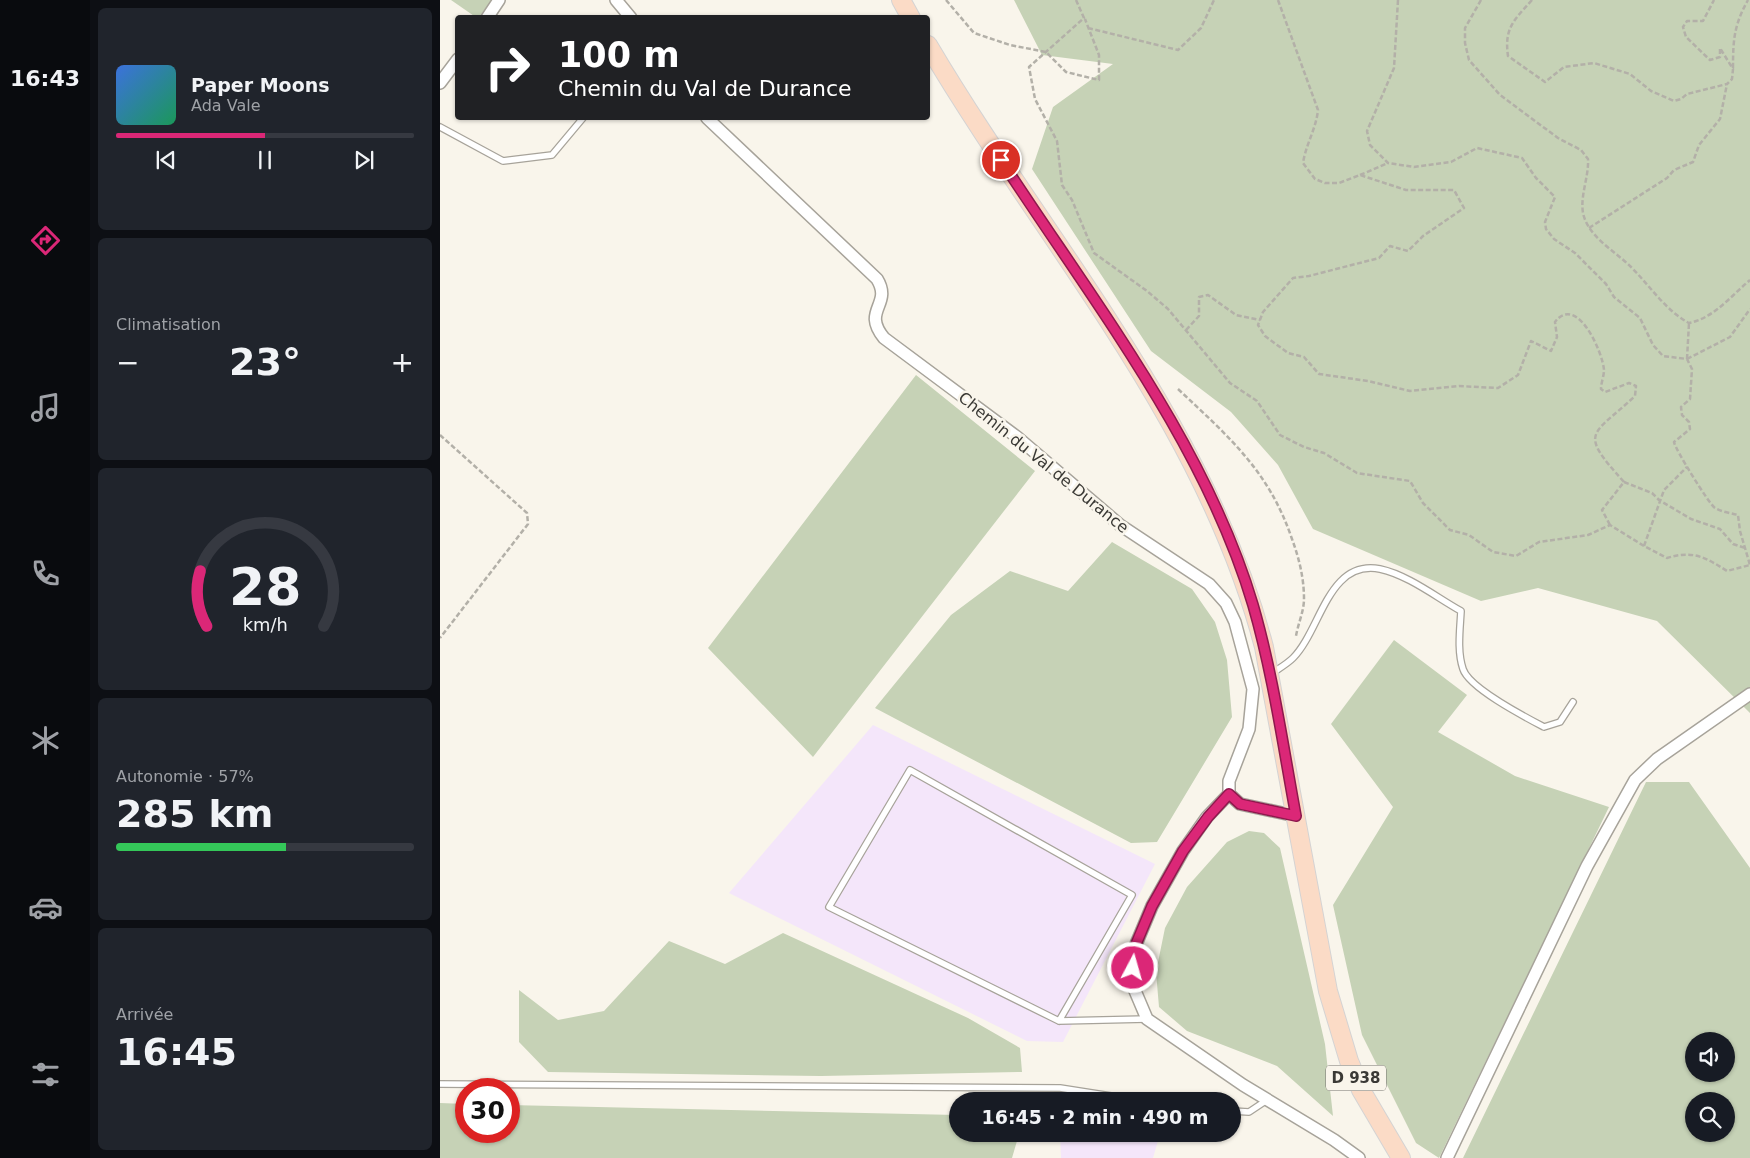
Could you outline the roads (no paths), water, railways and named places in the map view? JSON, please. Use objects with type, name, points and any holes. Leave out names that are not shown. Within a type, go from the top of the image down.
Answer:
[{"type":"main road","points":[[901,0],[909,15]]},
{"type":"main road","name":"D 938","points":[[930,48],[1157,398],[1198,470],[1232,548],[1253,604],[1270,675],[1320,956],[1338,1030],[1361,1090],[1401,1158]]},
{"type":"street","points":[[489,15],[499,0]]},
{"type":"street","points":[[616,0],[628,15]]},
{"type":"street","points":[[440,83],[455,63]]},
{"type":"street","name":"Chemin du Val de Durance","points":[[709,120],[877,279],[882,288],[883,296],[875,316],[875,326],[884,338],[1017,437],[1120,525],[1209,584],[1226,603],[1235,622],[1253,689],[1249,729],[1229,781],[1229,794]]},
{"type":"street","points":[[1447,1158],[1587,866],[1635,780],[1657,759],[1750,694]]},
{"type":"street","points":[[1296,816],[1240,804],[1229,794],[1208,817],[1183,851],[1152,906],[1134,949],[1133,986],[1147,1019],[1267,1100],[1334,1140],[1359,1158]]},
{"type":"lane","points":[[440,127],[503,161],[552,155],[581,120]]},
{"type":"lane","points":[[1270,675],[1293,658],[1342,579],[1353,571],[1364,568],[1380,569],[1400,576],[1461,611],[1460,642],[1463,671],[1490,697],[1544,727],[1560,722],[1574,702]]},
{"type":"lane","points":[[1059,1021],[1132,895],[910,770],[829,907],[1059,1021],[1147,1019]]},
{"type":"lane","points":[[440,1084],[1060,1088],[1086,1092]]},
{"type":"lane","points":[[1241,1112],[1249,1112],[1267,1100]]}]
